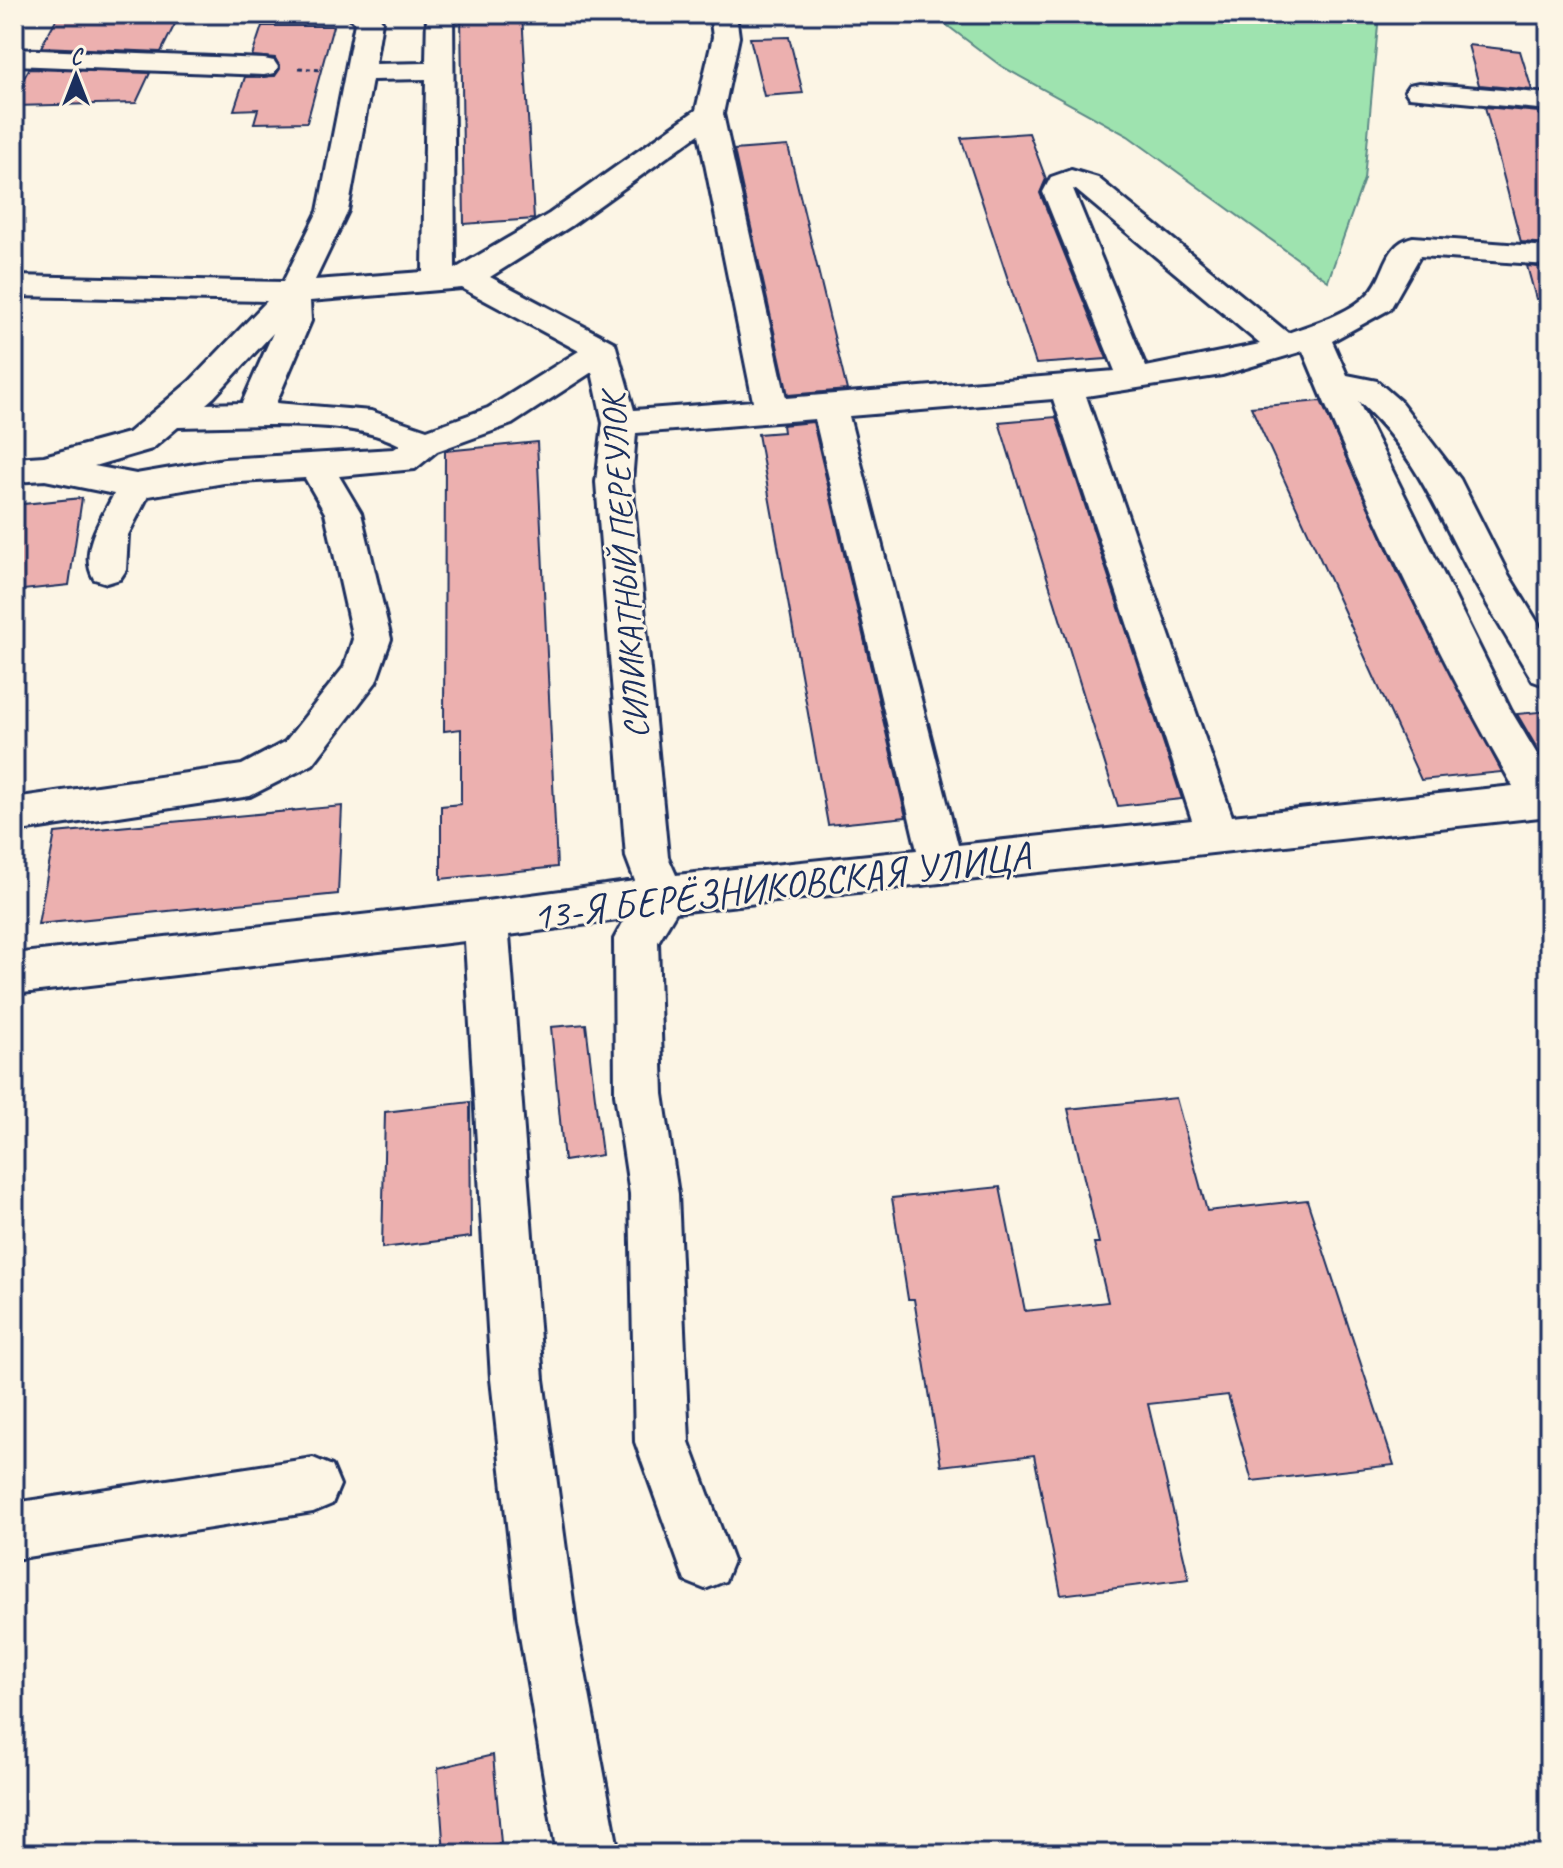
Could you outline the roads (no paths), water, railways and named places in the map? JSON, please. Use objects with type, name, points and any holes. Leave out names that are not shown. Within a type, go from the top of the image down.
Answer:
[{"type":"street","points":[[29,469],[140,441],[202,389],[294,292],[333,211],[362,72],[369,21],[360,14]]},
{"type":"street","points":[[440,14],[440,71],[453,278]]},
{"type":"street","points":[[723,14],[726,37],[709,114],[772,411]]},
{"type":"street","points":[[14,57],[264,67]]},
{"type":"street","points":[[362,72],[440,71]]},
{"type":"street","points":[[1419,91],[1549,102]]},
{"type":"street","points":[[14,286],[294,292],[453,278],[560,220],[709,114]]},
{"type":"street","points":[[1135,380],[1058,192],[1063,180],[1075,179],[1087,184],[1299,342],[1331,383],[1495,719],[1546,800]]},
{"type":"street","points":[[620,423],[1183,375],[1299,342],[1374,307],[1395,282],[1404,253],[1413,246],[1549,256]]},
{"type":"street","name":"СИЛИКАТНЫЙ ПЕРЕУЛОК","points":[[453,278],[603,350],[620,423],[614,482],[647,857],[663,895]]},
{"type":"street","points":[[254,415],[295,321],[294,292]]},
{"type":"street","points":[[29,469],[136,486],[224,471],[403,461],[425,443],[500,416],[603,350]]},
{"type":"street","points":[[1331,383],[1365,389],[1389,410],[1447,488],[1491,578],[1547,671]]},
{"type":"street","points":[[1066,387],[1218,835]]},
{"type":"street","points":[[829,406],[942,865]]},
{"type":"street","points":[[170,416],[254,415],[371,420],[408,431],[425,443]]},
{"type":"street","points":[[14,815],[250,780],[299,753],[362,672],[372,639],[343,513],[315,465]]},
{"type":"street","points":[[107,570],[110,535],[136,486]]},
{"type":"street","name":"13-Я БЕРЁЗНИКОВСКАЯ УЛИЦА","points":[[14,974],[486,920],[663,895],[1546,800]]},
{"type":"street","points":[[663,895],[636,939],[639,1094],[654,1194],[662,1442],[705,1561]]},
{"type":"street","points":[[486,920],[517,1379],[547,1624],[588,1854]]},
{"type":"street","points":[[14,1531],[313,1485]]}]
